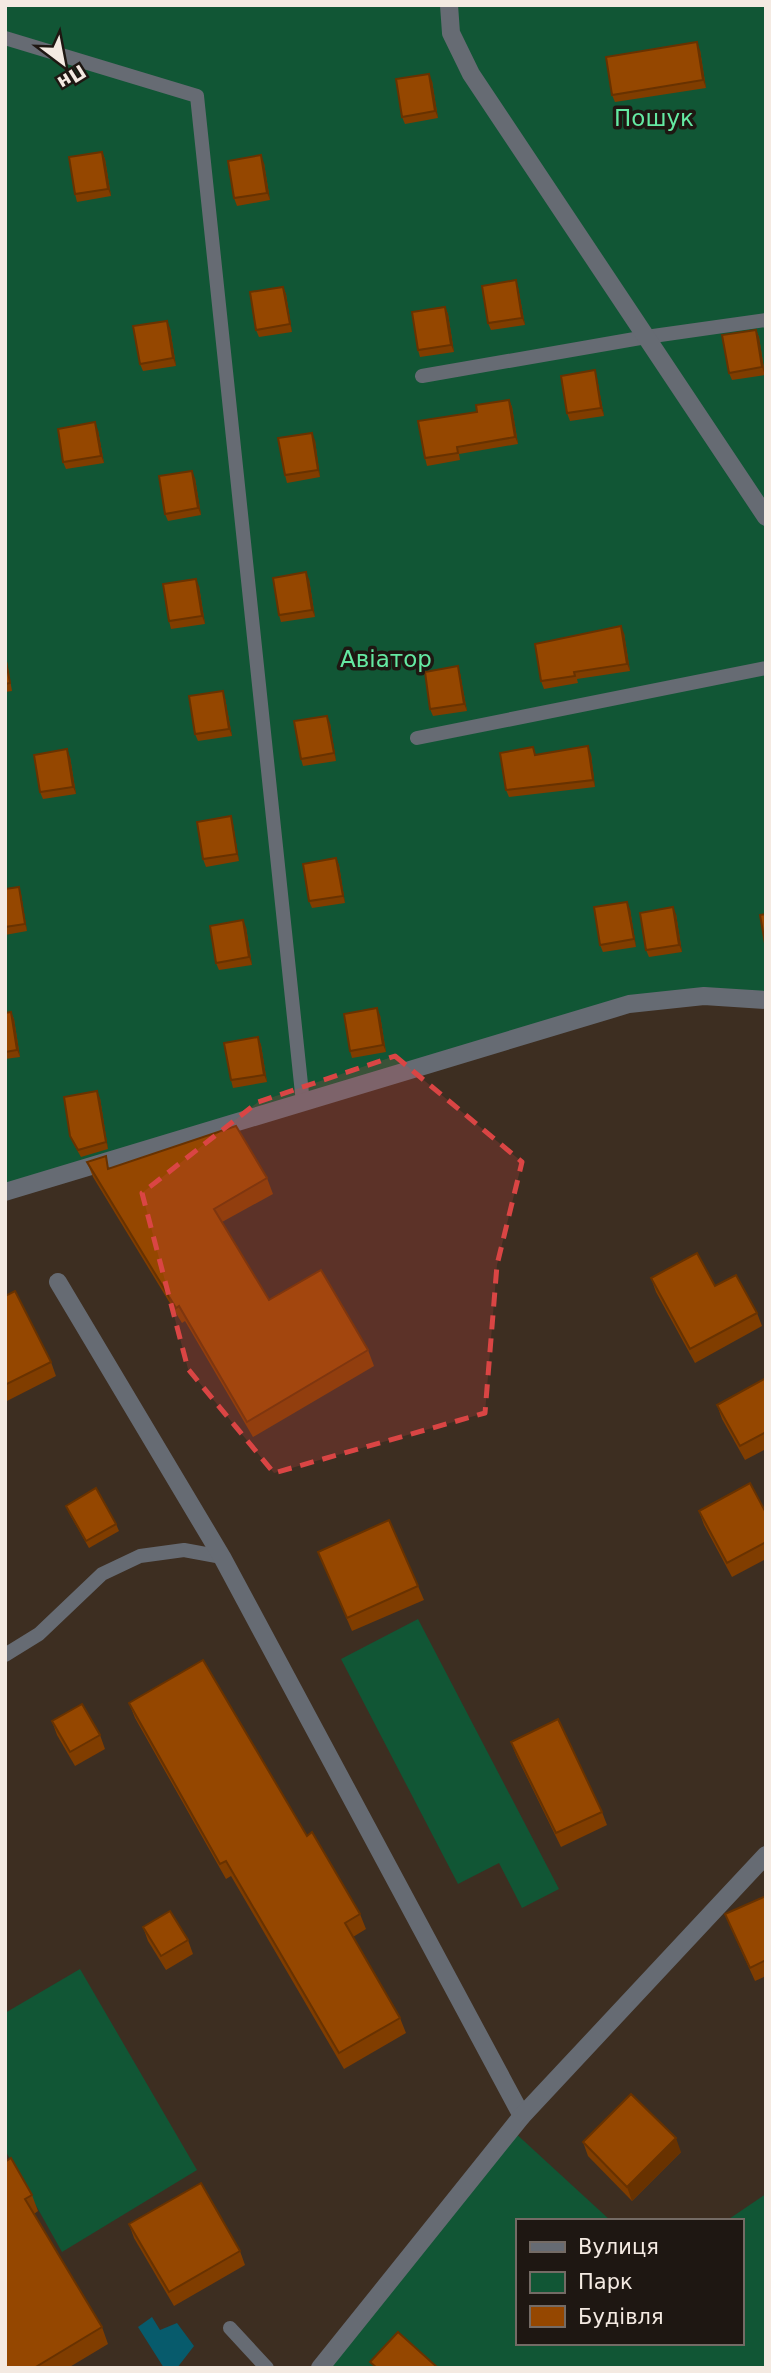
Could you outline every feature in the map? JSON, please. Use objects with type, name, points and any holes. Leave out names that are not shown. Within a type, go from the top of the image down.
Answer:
[{"type":"street","points":[[449,5],[451,33],[471,74],[766,517]]},
{"type":"street","points":[[5,1192],[303,1103],[428,1062],[629,1004],[704,996],[766,1000]]},
{"type":"street","points":[[58,1282],[222,1557],[522,2116]]},
{"type":"street","points":[[320,2368],[522,2116],[766,1855]]},
{"type":"lane","points":[[5,38],[197,96],[303,1103]]},
{"type":"lane","points":[[422,376],[646,337],[766,320]]},
{"type":"lane","points":[[417,738],[766,668]]},
{"type":"lane","points":[[5,1655],[38,1634],[102,1574],[140,1556],[184,1550],[222,1557]]},
{"type":"lane","points":[[230,2328],[267,2368]]},
{"type":"highlighted area","points":[[395,1056],[522,1162],[497,1265],[485,1413],[274,1473],[188,1369],[142,1193],[258,1102]]},
{"type":"green space","name":"Авіатор","points":[[5,5],[766,5],[766,1000],[629,1004],[5,1192]]},
{"type":"green space","points":[[418,1619],[559,1889],[522,1908],[499,1863],[458,1884],[341,1659]]},
{"type":"green space","points":[[80,1969],[197,2170],[62,2252],[5,2150],[5,2013]]},
{"type":"green space","points":[[512,2130],[609,2219],[516,2219],[516,2345],[743,2345],[743,2219],[729,2219],[766,2194],[766,2368],[320,2368]]},
{"type":"water","points":[[152,2317],[160,2330],[177,2323],[194,2346],[177,2368],[164,2368],[138,2327]]},
{"type":"building","points":[[697,42],[703,80],[612,95],[606,57]]},
{"type":"building","points":[[429,74],[435,111],[402,117],[396,79]]},
{"type":"building","points":[[102,152],[108,189],[75,194],[69,157]]},
{"type":"building","points":[[261,155],[267,193],[234,198],[228,161]]},
{"type":"building","points":[[516,280],[522,318],[488,323],[482,286]]},
{"type":"building","points":[[283,287],[290,324],[256,330],[250,292]]},
{"type":"building","points":[[445,307],[451,345],[418,350],[412,312]]},
{"type":"building","points":[[167,321],[173,358],[140,364],[133,326]]},
{"type":"building","points":[[756,330],[762,367],[729,373],[722,335]]},
{"type":"building","points":[[595,370],[601,408],[567,413],[561,376]]},
{"type":"building","points":[[509,400],[515,437],[457,447],[458,453],[425,458],[418,421],[477,412],[476,405]]},
{"type":"building","points":[[95,422],[101,456],[63,462],[58,429]]},
{"type":"building","points":[[312,433],[318,470],[285,475],[278,438]]},
{"type":"building","points":[[192,471],[198,508],[165,514],[159,476]]},
{"type":"building","points":[[306,572],[312,610],[279,615],[273,578]]},
{"type":"building","points":[[196,579],[202,616],[169,621],[163,584]]},
{"type":"building","points":[[621,626],[627,664],[574,672],[575,676],[541,681],[535,644]]},
{"type":"building","points":[[5,656],[10,683],[5,684]]},
{"type":"building","points":[[458,666],[464,704],[430,709],[425,672]]},
{"type":"building","points":[[223,691],[229,729],[195,734],[189,696]]},
{"type":"building","points":[[327,716],[334,753],[301,759],[294,721]]},
{"type":"building","points":[[588,746],[593,780],[506,790],[500,753],[533,747],[535,755]]},
{"type":"building","points":[[67,749],[73,787],[40,792],[34,755]]},
{"type":"building","points":[[231,816],[237,854],[203,859],[197,822]]},
{"type":"building","points":[[336,858],[343,896],[309,901],[303,864]]},
{"type":"building","points":[[19,887],[25,924],[5,927],[5,889]]},
{"type":"building","points":[[627,902],[634,939],[600,945],[594,907]]},
{"type":"building","points":[[673,907],[679,945],[646,950],[640,913]]},
{"type":"building","points":[[766,914],[766,949],[760,915]]},
{"type":"building","points":[[243,920],[249,957],[216,963],[210,926]]},
{"type":"building","points":[[377,1008],[383,1045],[350,1051],[344,1014]]},
{"type":"building","points":[[11,1012],[17,1050],[5,1052],[5,1013]]},
{"type":"building","points":[[258,1037],[264,1075],[231,1080],[224,1043]]},
{"type":"building","points":[[97,1091],[106,1142],[78,1150],[70,1136],[64,1097]]},
{"type":"building","points":[[236,1126],[267,1178],[214,1209],[269,1300],[321,1270],[368,1350],[247,1422],[179,1306],[176,1308],[87,1162],[106,1156],[108,1169]]},
{"type":"building","points":[[697,1253],[715,1286],[736,1275],[757,1313],[690,1349],[651,1278]]},
{"type":"building","points":[[15,1291],[51,1362],[5,1385],[5,1296]]},
{"type":"building","points":[[766,1378],[766,1432],[740,1446],[717,1405]]},
{"type":"building","points":[[750,1483],[766,1513],[766,1542],[727,1563],[699,1511]]},
{"type":"building","points":[[96,1488],[116,1524],[86,1541],[66,1506]]},
{"type":"building","points":[[389,1520],[418,1586],[347,1618],[318,1552]]},
{"type":"building","points":[[203,1660],[307,1836],[312,1832],[360,1914],[345,1923],[400,2018],[339,2053],[226,1861],[220,1864],[129,1703]]},
{"type":"building","points":[[82,1704],[100,1735],[70,1752],[52,1721]]},
{"type":"building","points":[[558,1719],[602,1812],[556,1833],[511,1742]]},
{"type":"building","points":[[766,1896],[766,1960],[750,1968],[725,1914]]},
{"type":"building","points":[[170,1911],[188,1940],[161,1956],[143,1927]]},
{"type":"building","points":[[631,2094],[676,2138],[627,2187],[583,2142]]},
{"type":"building","points":[[11,2158],[32,2195],[25,2199],[102,2327],[34,2368],[5,2368],[5,2162]]},
{"type":"building","points":[[201,2183],[240,2251],[169,2292],[129,2224]]},
{"type":"building","points":[[398,2332],[438,2368],[377,2368],[370,2362]]},
{"type":"park label","name":"Пошук","points":[[654,118]]}]
